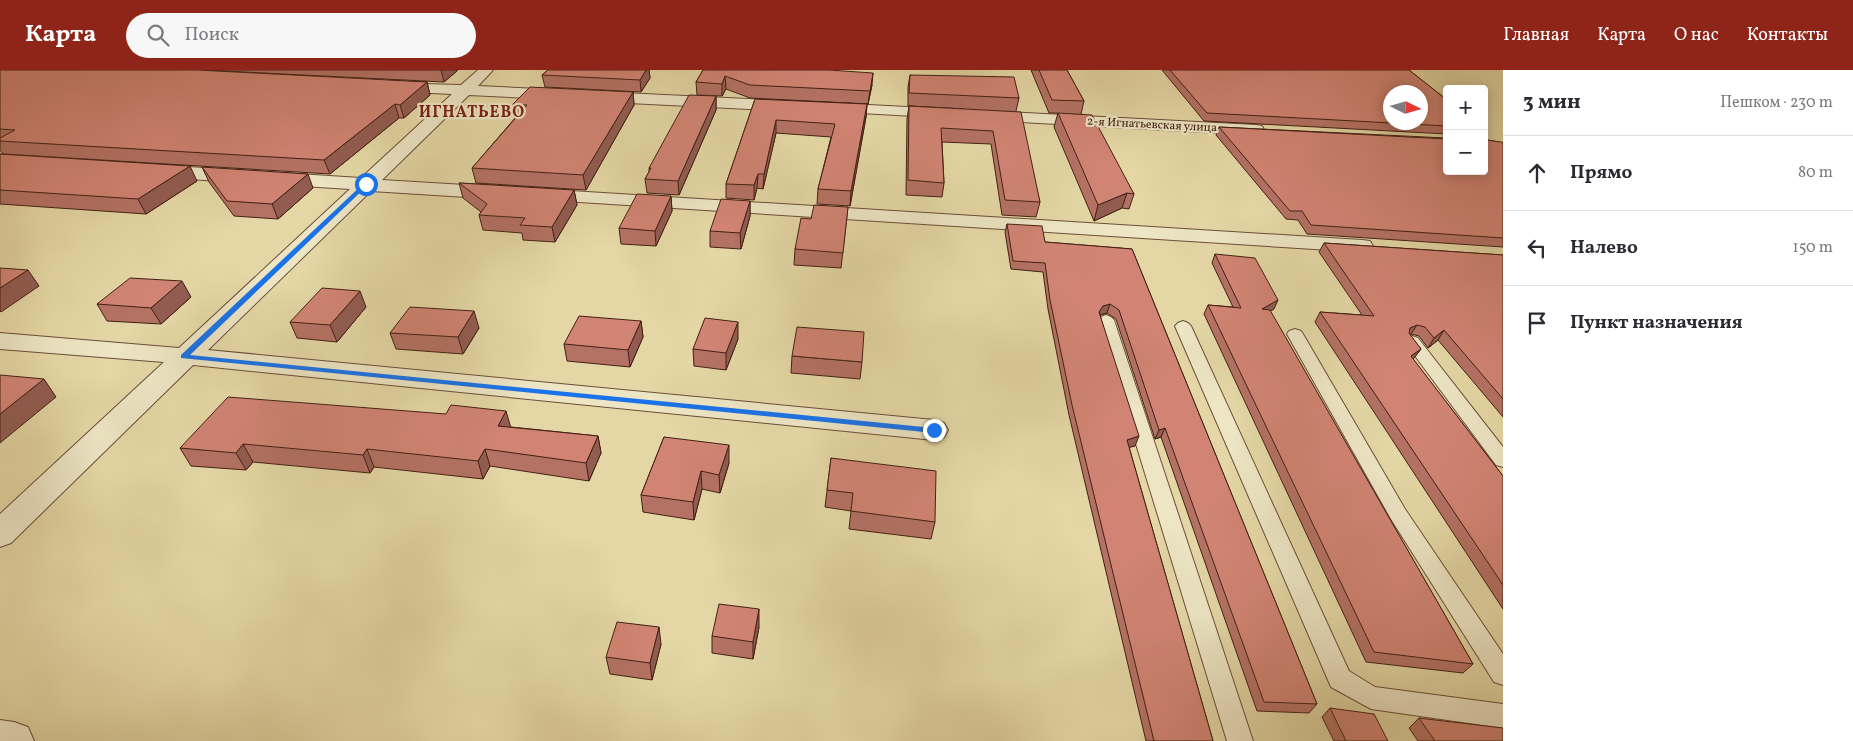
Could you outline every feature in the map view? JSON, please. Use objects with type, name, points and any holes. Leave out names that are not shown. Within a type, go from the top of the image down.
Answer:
[{"type":"street","points":[[0,534],[184,356],[486,70]]},
{"type":"street","name":"2-я Игнатьевская улица","points":[[377,85],[1268,131]]},
{"type":"street","points":[[138,170],[1383,247]]},
{"type":"street","points":[[0,341],[184,356],[934,430]]},
{"type":"street","points":[[0,739],[14,741]]},
{"type":"lane","points":[[1106,320],[1240,741]]},
{"type":"lane","points":[[1183,326],[1340,678],[1371,698],[1503,716]]},
{"type":"lane","points":[[1295,334],[1398,514],[1503,674]]},
{"type":"lane","points":[[1412,341],[1503,460]]},
{"type":"building","points":[[0,70],[197,70],[427,82],[400,105],[395,104],[324,160],[0,141],[0,138],[15,130],[0,129]]},
{"type":"building","points":[[548,70],[646,70],[640,80],[542,75]]},
{"type":"building","points":[[703,70],[829,70],[873,73],[870,91],[750,85],[725,76],[722,84],[696,82]]},
{"type":"building","points":[[1039,70],[1067,70],[1084,101],[1052,100]]},
{"type":"building","points":[[1170,70],[1409,70],[1428,85],[1383,85],[1383,123],[1207,113]]},
{"type":"building","points":[[910,75],[1014,77],[1019,98],[909,93]]},
{"type":"building","points":[[1428,85],[1443,97],[1443,126],[1428,125]]},
{"type":"building","points":[[530,87],[633,92],[583,175],[472,168],[527,105],[513,104]]},
{"type":"building","points":[[689,95],[716,96],[678,181],[645,179],[651,168],[649,168]]},
{"type":"building","points":[[755,99],[867,104],[851,191],[818,189],[835,124],[776,120],[764,174],[758,174],[754,185],[726,184]]},
{"type":"building","points":[[909,106],[1021,112],[1040,202],[1005,200],[993,131],[941,128],[944,183],[908,180]]},
{"type":"building","points":[[1058,113],[1092,115],[1134,194],[1127,193],[1098,205]]},
{"type":"building","points":[[1219,127],[1443,139],[1443,175],[1488,175],[1488,140],[1503,143],[1503,238],[1311,225],[1302,211],[1290,211]]},
{"type":"building","points":[[0,154],[190,166],[138,199],[0,190]]},
{"type":"building","points":[[202,167],[308,174],[272,204],[227,201]]},
{"type":"building","points":[[459,183],[574,190],[552,227],[520,225],[525,218],[479,215],[487,204]]},
{"type":"building","points":[[637,194],[671,196],[655,231],[619,228]]},
{"type":"building","points":[[721,199],[750,201],[740,233],[710,231]]},
{"type":"building","points":[[814,205],[848,207],[843,253],[795,249],[801,218],[811,219]]},
{"type":"building","points":[[1007,224],[1042,226],[1045,242],[1132,249],[1317,704],[1264,702],[1165,428],[1159,430],[1119,310],[1110,304],[1103,306],[1099,312],[1139,436],[1127,440],[1213,741],[1154,741],[1072,405],[1050,300],[1045,263],[1013,261]]},
{"type":"building","points":[[1324,243],[1503,255],[1503,399],[1444,330],[1434,338],[1425,327],[1417,325],[1410,328],[1409,333],[1421,349],[1411,356],[1503,476],[1503,585],[1320,312],[1374,316]]},
{"type":"building","points":[[1215,254],[1255,258],[1278,300],[1262,309],[1270,310],[1473,664],[1374,652],[1208,305],[1241,308]]},
{"type":"building","points":[[0,268],[28,270],[0,288]]},
{"type":"building","points":[[130,278],[182,281],[151,308],[97,304]]},
{"type":"building","points":[[322,288],[360,291],[330,325],[290,322]]},
{"type":"building","points":[[410,307],[474,311],[458,337],[390,333]]},
{"type":"building","points":[[579,316],[641,321],[628,350],[564,344]]},
{"type":"building","points":[[705,318],[738,322],[726,353],[693,349]]},
{"type":"building","points":[[797,327],[864,332],[862,362],[792,356]]},
{"type":"building","points":[[0,375],[44,379],[0,414]]},
{"type":"building","points":[[228,397],[446,414],[451,405],[506,411],[498,426],[598,436],[586,463],[485,449],[478,461],[367,449],[363,455],[243,444],[236,453],[180,448]]},
{"type":"building","points":[[664,437],[729,445],[719,475],[701,471],[693,502],[641,495]]},
{"type":"building","points":[[831,458],[936,471],[935,522],[851,511],[853,493],[827,490]]},
{"type":"building","points":[[719,604],[759,609],[753,642],[712,636]]},
{"type":"building","points":[[617,622],[659,627],[650,663],[606,657]]},
{"type":"building","points":[[1330,708],[1374,714],[1388,741],[1346,741]]},
{"type":"building","points":[[1419,718],[1503,728],[1503,741],[1435,741]]},
{"type":"district","name":"ИГНАТЬЕВО","points":[[472,113]]},
{"type":"route","points":[[366,184],[184,356],[934,430]]}]
